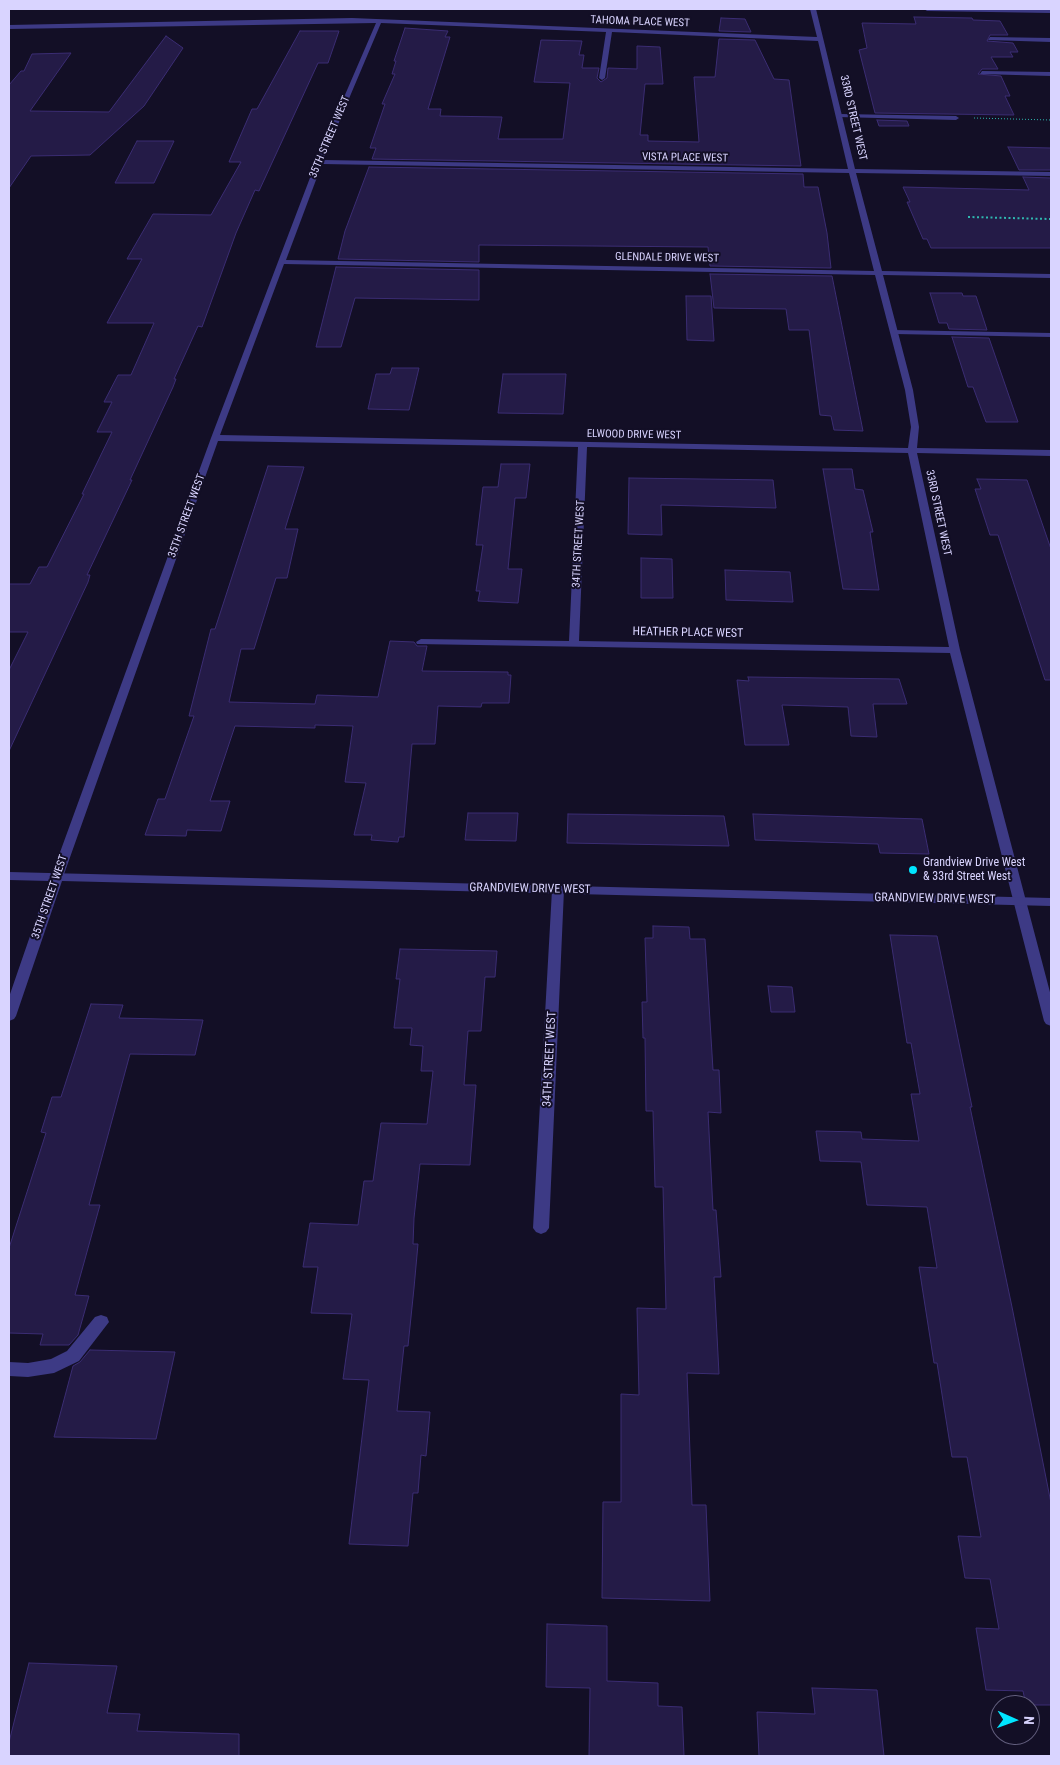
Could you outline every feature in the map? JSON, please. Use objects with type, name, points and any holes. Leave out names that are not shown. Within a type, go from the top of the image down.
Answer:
[{"type":"street","name":"33RD STREET WEST","points":[[813,9],[852,170],[909,390],[915,427],[912,451],[955,650],[1051,1021]]},
{"type":"street","points":[[927,9],[1051,11]]},
{"type":"street","name":"TAHOMA PLACE WEST","points":[[9,27],[352,20],[820,39]]},
{"type":"street","name":"35TH STREET WEST","points":[[9,1016],[57,877],[318,162],[379,22]]},
{"type":"street","points":[[9,35],[20,27]]},
{"type":"street","points":[[602,78],[608,30]]},
{"type":"street","points":[[990,39],[1051,40]]},
{"type":"street","points":[[982,73],[1051,74]]},
{"type":"street","points":[[840,116],[956,118]]},
{"type":"street","name":"VISTA PLACE WEST","points":[[318,162],[1051,174]]},
{"type":"street","name":"GLENDALE DRIVE WEST","points":[[282,262],[1051,276]]},
{"type":"street","points":[[895,332],[1051,335]]},
{"type":"street","name":"ELWOOD DRIVE WEST","points":[[216,438],[1051,453]]},
{"type":"street","name":"34TH STREET WEST","points":[[574,643],[583,445]]},
{"type":"street","name":"HEATHER PLACE WEST","points":[[420,642],[955,650]]},
{"type":"street","name":"GRANDVIEW DRIVE WEST","points":[[9,876],[1051,902]]},
{"type":"street","name":"34TH STREET WEST","points":[[541,1228],[558,890]]},
{"type":"street","points":[[9,1369],[28,1370],[54,1366],[73,1356],[101,1322]]},
{"type":"path","points":[[956,118],[1051,120]]},
{"type":"path","points":[[968,217],[1051,219]]},
{"type":"building","points":[[914,17],[972,18],[973,20],[1000,21],[1008,35],[990,35],[987,41],[1013,43],[1018,52],[1010,52],[1013,57],[991,57],[998,69],[982,69],[978,74],[1001,76],[1010,96],[1005,96],[1014,115],[875,113],[859,50],[867,48],[862,23],[916,24]]},
{"type":"building","points":[[721,18],[745,19],[751,32],[719,31]]},
{"type":"building","points":[[405,28],[448,31],[445,37],[450,37],[428,109],[441,109],[440,116],[502,117],[498,139],[563,139],[570,83],[534,82],[541,40],[582,41],[579,55],[584,55],[582,68],[599,68],[597,78],[601,82],[607,78],[608,68],[637,69],[637,46],[660,47],[663,84],[645,84],[640,135],[648,135],[648,141],[699,142],[694,77],[715,77],[719,39],[755,40],[774,79],[789,80],[801,166],[372,159],[376,148],[370,148],[385,104],[382,104],[395,74],[392,74],[396,61],[394,61]]},
{"type":"building","points":[[300,31],[339,31],[328,63],[318,63],[259,191],[255,190],[236,233],[202,327],[198,326],[174,379],[176,379],[173,387],[130,480],[132,480],[87,575],[90,575],[88,582],[9,751],[9,670],[28,632],[9,632],[9,584],[30,584],[39,567],[47,567],[84,494],[82,494],[112,432],[97,432],[112,402],[104,402],[118,375],[131,375],[154,323],[107,323],[142,259],[127,259],[153,214],[211,215],[241,162],[229,162],[252,109],[257,109]]},
{"type":"building","points":[[166,36],[183,48],[144,106],[90,155],[31,156],[9,188],[9,85],[21,71],[24,71],[32,54],[71,53],[30,111],[109,112]]},
{"type":"building","points":[[877,120],[907,121],[909,126],[879,126]]},
{"type":"building","points":[[137,141],[174,141],[154,183],[115,183]]},
{"type":"building","points":[[1008,147],[1051,148],[1051,170],[1019,170]]},
{"type":"building","points":[[369,167],[803,174],[804,187],[818,187],[827,233],[831,268],[710,266],[708,247],[479,245],[479,262],[338,259],[345,231]]},
{"type":"building","points":[[1023,177],[1051,178],[1051,248],[931,248],[927,239],[923,239],[907,202],[910,202],[903,187],[1029,190]]},
{"type":"building","points":[[336,267],[479,270],[479,300],[355,298],[341,347],[316,347]]},
{"type":"building","points":[[710,274],[832,276],[863,431],[834,430],[831,416],[820,415],[809,330],[789,330],[786,309],[714,308]]},
{"type":"building","points":[[930,293],[962,293],[963,296],[976,296],[987,330],[949,329],[947,323],[939,323]]},
{"type":"building","points":[[686,296],[711,296],[714,341],[687,340]]},
{"type":"building","points":[[952,337],[989,338],[1018,422],[986,422],[973,387],[968,387]]},
{"type":"building","points":[[392,368],[419,368],[409,410],[368,409],[376,374],[390,374]]},
{"type":"building","points":[[503,374],[566,374],[563,414],[498,413]]},
{"type":"building","points":[[501,464],[530,464],[526,498],[515,498],[508,569],[522,569],[518,603],[478,601],[480,591],[476,591],[483,545],[476,545],[483,487],[498,487]]},
{"type":"building","points":[[268,466],[304,467],[285,529],[298,529],[287,578],[276,578],[254,649],[241,649],[229,702],[315,704],[317,695],[378,697],[390,641],[414,642],[417,646],[427,646],[422,671],[508,672],[508,675],[511,675],[509,703],[482,703],[481,707],[438,706],[435,744],[412,744],[404,837],[399,837],[398,842],[371,840],[372,835],[354,835],[366,783],[345,782],[353,726],[315,725],[315,728],[235,726],[210,801],[230,801],[221,831],[187,830],[186,836],[145,835],[158,799],[165,799],[194,716],[189,716],[211,629],[215,629]]},
{"type":"building","points":[[823,469],[852,469],[855,489],[863,490],[873,532],[870,532],[879,590],[843,589]]},
{"type":"building","points":[[629,478],[773,480],[776,508],[661,505],[662,535],[628,534]]},
{"type":"building","points":[[977,479],[1027,480],[1051,549],[1051,680],[1045,680],[998,535],[990,535],[975,489],[981,489]]},
{"type":"building","points":[[641,558],[672,559],[673,598],[641,598]]},
{"type":"building","points":[[725,570],[790,572],[793,602],[726,600]]},
{"type":"building","points":[[748,677],[899,679],[907,704],[873,704],[877,737],[851,736],[848,707],[782,705],[789,745],[745,745],[737,680],[749,681]]},
{"type":"building","points":[[468,813],[518,813],[516,841],[465,840]]},
{"type":"building","points":[[568,814],[724,816],[729,846],[567,843]]},
{"type":"building","points":[[753,814],[922,819],[929,854],[880,853],[878,844],[755,840]]},
{"type":"building","points":[[653,926],[689,927],[690,939],[705,939],[713,1070],[719,1070],[721,1113],[708,1112],[713,1210],[716,1210],[721,1277],[714,1277],[719,1374],[687,1373],[692,1505],[706,1505],[710,1601],[602,1598],[603,1502],[621,1502],[621,1394],[639,1395],[637,1308],[666,1309],[663,1187],[655,1187],[653,1111],[646,1111],[645,1038],[643,1038],[642,1002],[647,1002],[645,938],[653,938]]},
{"type":"building","points":[[890,935],[937,936],[1051,1503],[1051,1705],[1040,1705],[1040,1695],[1024,1695],[1023,1691],[986,1690],[976,1628],[999,1629],[990,1579],[965,1578],[958,1536],[981,1537],[967,1457],[952,1457],[937,1363],[934,1363],[919,1267],[937,1268],[927,1207],[867,1205],[861,1162],[820,1161],[816,1131],[861,1132],[862,1139],[919,1141],[911,1094],[920,1094],[911,1043],[907,1043]]},
{"type":"building","points":[[400,949],[497,951],[495,977],[485,977],[481,1031],[468,1031],[464,1085],[476,1085],[470,1165],[420,1164],[414,1218],[413,1244],[418,1244],[414,1288],[408,1346],[404,1346],[397,1411],[430,1412],[426,1456],[421,1455],[418,1493],[413,1493],[408,1546],[349,1544],[369,1380],[343,1379],[352,1314],[311,1313],[318,1267],[303,1267],[310,1223],[358,1225],[364,1181],[373,1181],[381,1123],[427,1124],[433,1071],[421,1071],[423,1046],[410,1045],[412,1028],[394,1028],[400,979],[396,979]]},
{"type":"building","points":[[768,986],[792,987],[795,1012],[771,1012]]},
{"type":"building","points":[[91,1004],[123,1005],[119,1018],[203,1020],[195,1055],[130,1054],[89,1205],[100,1205],[75,1295],[89,1296],[78,1335],[69,1345],[40,1345],[43,1334],[9,1333],[9,1248],[46,1133],[41,1132],[52,1097],[61,1097]]},
{"type":"building","points":[[90,1350],[175,1352],[156,1439],[54,1437],[73,1366],[80,1362]]},
{"type":"building","points":[[547,1624],[607,1626],[607,1681],[658,1683],[658,1706],[682,1707],[684,1756],[589,1756],[590,1688],[546,1687]]},
{"type":"building","points":[[29,1663],[117,1666],[107,1713],[140,1714],[137,1731],[239,1734],[239,1756],[9,1756],[9,1742]]},
{"type":"building","points":[[812,1688],[877,1690],[884,1756],[759,1756],[757,1712],[815,1714]]},
{"type":"place","name":"Grandview Drive West & 33rd Street West","points":[[913,870]]}]
